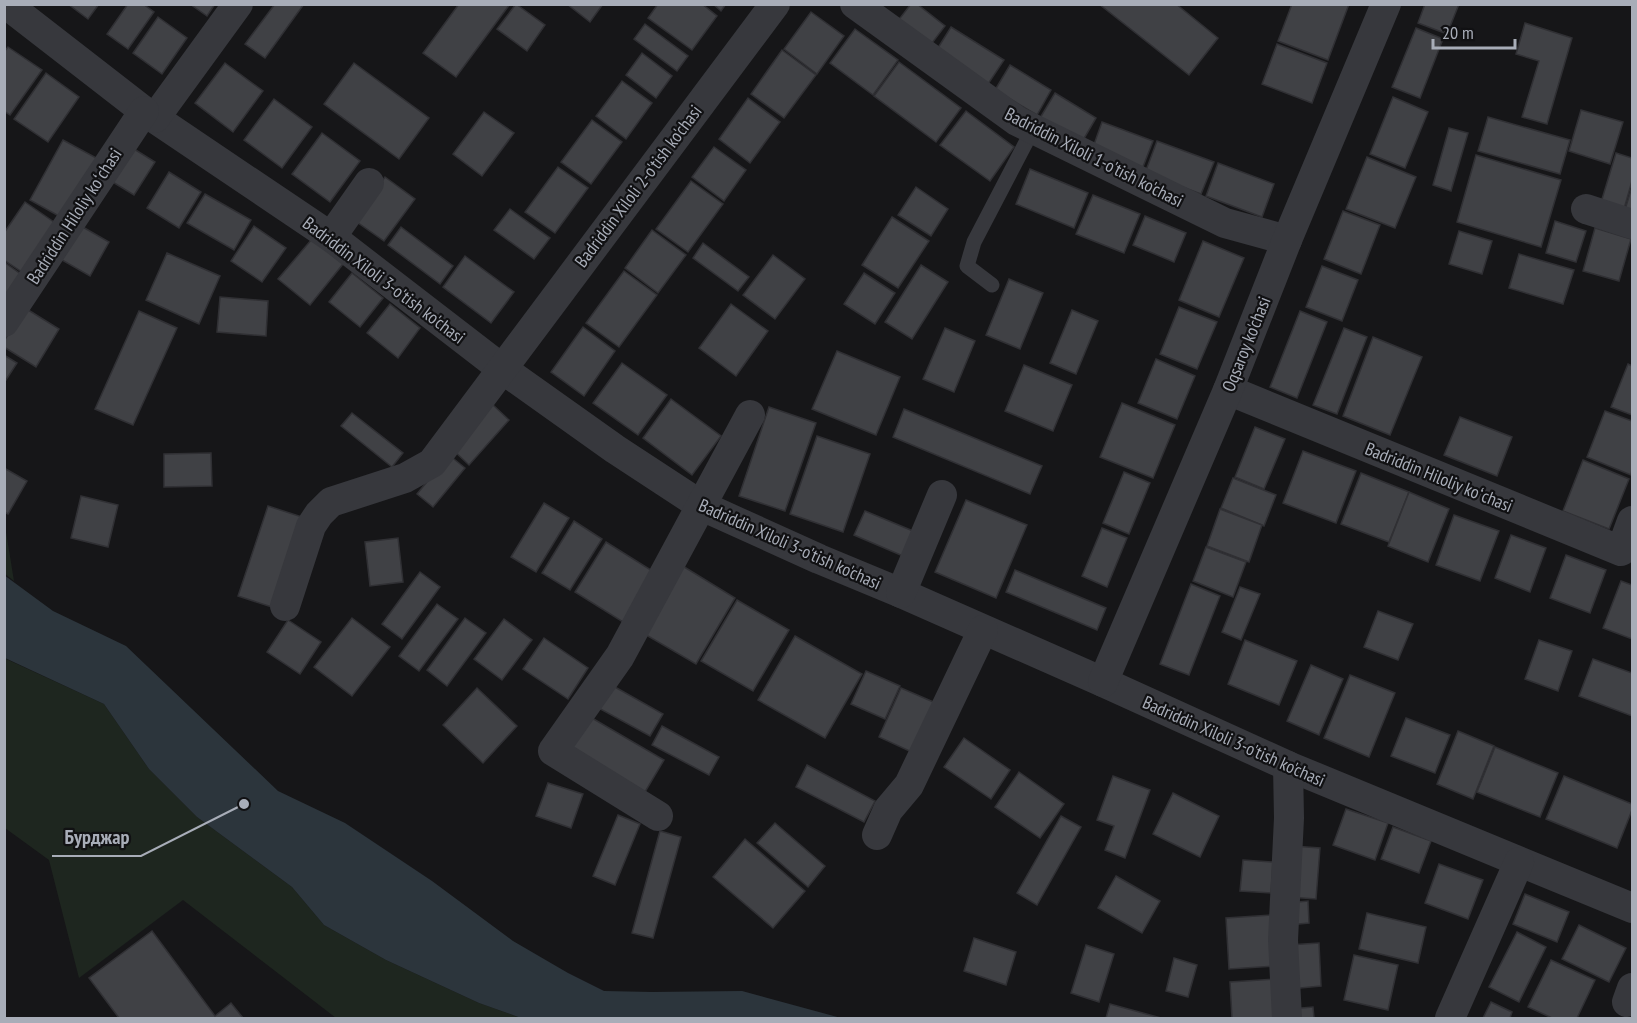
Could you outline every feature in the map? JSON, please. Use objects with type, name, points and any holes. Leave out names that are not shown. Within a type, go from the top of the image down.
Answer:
[{"type":"street","name":"Badriddin Xiloli 3-o'tish ko'chasi","points":[[6,4],[149,114],[331,237],[501,368],[615,449],[702,506],[1288,766],[1632,908]]},
{"type":"street","name":"Badriddin Hiloliy koʻchasi","points":[[4,322],[149,114],[238,4]]},
{"type":"street","name":"Badriddin Xiloli 2-o'tish ko'chasi","points":[[285,606],[311,526],[319,514],[331,502],[405,478],[432,463],[775,4]]},
{"type":"street","name":"Badriddin Xiloli 1-o'tish ko'chasi","points":[[855,4],[1017,121],[1225,223],[1287,240]]},
{"type":"street","name":"Oqsaroy ko'chasi","points":[[1103,682],[1228,390],[1287,240],[1386,4]]},
{"type":"street","points":[[331,237],[369,183]]},
{"type":"street","points":[[1586,209],[1632,224]]},
{"type":"street","name":"Badriddin Hiloliy koʻchasi","points":[[1228,390],[1621,551],[1632,521]]},
{"type":"street","points":[[658,816],[553,751],[620,656],[750,415]]},
{"type":"street","points":[[901,593],[942,495]]},
{"type":"street","points":[[877,835],[888,810],[909,785],[983,630]]},
{"type":"street","points":[[1287,1018],[1283,940],[1289,818],[1288,766]]},
{"type":"street","points":[[1450,1018],[1519,862]]},
{"type":"lane","points":[[992,285],[967,266],[974,242],[1033,129]]},
{"type":"shaded area","points":[[4,531],[6,532],[14,581],[5,574]]},
{"type":"shaded area","points":[[4,575],[53,611],[126,646],[278,791],[345,823],[432,881],[513,941],[568,973],[604,991],[742,991],[841,1018],[521,1018],[479,1003],[386,960],[324,925],[292,887],[197,817],[149,769],[104,704],[5,658]]},
{"type":"shaded area","points":[[4,658],[104,704],[149,769],[197,817],[292,887],[324,925],[386,960],[479,1003],[521,1018],[336,1018],[183,900],[79,978],[49,860],[5,828]]},
{"type":"building","points":[[68,4],[99,4],[88,19]]},
{"type":"building","points":[[128,4],[143,4],[154,12],[128,49],[107,34]]},
{"type":"building","points":[[190,4],[215,4],[207,16]]},
{"type":"building","points":[[275,4],[304,4],[265,58],[245,44]]},
{"type":"building","points":[[459,4],[510,4],[456,77],[423,53]]},
{"type":"building","points":[[516,4],[545,25],[527,51],[497,29]]},
{"type":"building","points":[[567,4],[603,4],[590,22]]},
{"type":"building","points":[[658,4],[702,4],[717,16],[692,50],[648,18]]},
{"type":"building","points":[[713,4],[726,4],[721,11]]},
{"type":"building","points":[[911,4],[917,4],[945,26],[929,47],[897,22]]},
{"type":"building","points":[[1099,4],[1176,4],[1218,38],[1189,75]]},
{"type":"building","points":[[1292,4],[1349,4],[1328,60],[1278,41]]},
{"type":"building","points":[[1425,4],[1459,4],[1447,34],[1418,23]]},
{"type":"building","points":[[811,12],[844,36],[817,74],[784,49]]},
{"type":"building","points":[[158,17],[187,38],[162,74],[133,53]]},
{"type":"building","points":[[1525,23],[1572,38],[1547,124],[1522,117],[1539,61],[1516,54]]},
{"type":"building","points":[[645,24],[688,56],[677,71],[634,39]]},
{"type":"building","points":[[951,27],[1004,60],[988,84],[936,51]]},
{"type":"building","points":[[1416,28],[1443,39],[1420,98],[1392,87]]},
{"type":"building","points":[[855,29],[898,60],[873,95],[830,63]]},
{"type":"building","points":[[1277,44],[1327,63],[1312,103],[1262,84]]},
{"type":"building","points":[[8,47],[42,70],[10,115],[4,111],[4,52]]},
{"type":"building","points":[[782,50],[816,75],[784,118],[751,94]]},
{"type":"building","points":[[642,53],[672,76],[656,98],[626,75]]},
{"type":"building","points":[[899,62],[961,108],[936,142],[874,96]]},
{"type":"building","points":[[225,63],[263,91],[233,132],[195,103]]},
{"type":"building","points":[[354,63],[429,118],[399,159],[324,104]]},
{"type":"building","points":[[1010,65],[1051,90],[1037,115],[995,90]]},
{"type":"building","points":[[46,73],[79,97],[48,142],[14,119]]},
{"type":"building","points":[[622,81],[652,103],[626,139],[596,116]]},
{"type":"building","points":[[1055,93],[1096,118],[1082,142],[1040,118]]},
{"type":"building","points":[[1393,97],[1428,112],[1405,168],[1370,154]]},
{"type":"building","points":[[748,98],[780,122],[750,163],[719,139]]},
{"type":"building","points":[[274,99],[312,127],[282,168],[244,140]]},
{"type":"building","points":[[1581,110],[1623,122],[1610,164],[1569,151]]},
{"type":"building","points":[[966,111],[1014,147],[990,181],[940,145]]},
{"type":"building","points":[[484,112],[514,133],[482,176],[453,154]]},
{"type":"building","points":[[1488,117],[1570,140],[1560,174],[1478,151]]},
{"type":"building","points":[[592,120],[622,142],[591,184],[561,162]]},
{"type":"building","points":[[1102,122],[1153,141],[1141,172],[1091,153]]},
{"type":"building","points":[[1449,128],[1468,133],[1451,191],[1433,185]]},
{"type":"building","points":[[322,133],[360,161],[330,202],[292,174]]},
{"type":"building","points":[[63,140],[100,160],[66,220],[30,200]]},
{"type":"building","points":[[1157,141],[1214,162],[1201,194],[1145,173]]},
{"type":"building","points":[[126,144],[155,162],[134,195],[106,178]]},
{"type":"building","points":[[714,147],[746,170],[724,201],[692,177]]},
{"type":"building","points":[[1616,153],[1632,158],[1632,181],[1622,216],[1599,209]]},
{"type":"building","points":[[1476,155],[1561,180],[1541,247],[1457,222]]},
{"type":"building","points":[[1367,157],[1416,177],[1395,228],[1346,209]]},
{"type":"building","points":[[1218,163],[1274,184],[1262,217],[1206,196]]},
{"type":"building","points":[[558,167],[588,188],[555,233],[525,212]]},
{"type":"building","points":[[1030,169],[1088,193],[1074,228],[1016,204]]},
{"type":"building","points":[[169,172],[201,192],[179,228],[147,208]]},
{"type":"building","points":[[385,177],[415,199],[384,241],[354,220]]},
{"type":"building","points":[[691,181],[723,204],[688,252],[656,229]]},
{"type":"building","points":[[916,187],[948,209],[931,236],[898,215]]},
{"type":"building","points":[[1632,187],[1632,219],[1623,216]]},
{"type":"building","points":[[205,194],[251,220],[234,250],[187,223]]},
{"type":"building","points":[[1093,195],[1140,214],[1124,253],[1076,234]]},
{"type":"building","points":[[25,202],[61,227],[28,276],[4,260],[4,233]]},
{"type":"building","points":[[510,209],[550,238],[534,259],[494,230]]},
{"type":"building","points":[[1343,211],[1380,225],[1361,274],[1324,259]]},
{"type":"building","points":[[1145,216],[1186,233],[1174,262],[1133,245]]},
{"type":"building","points":[[892,217],[929,241],[898,288],[862,265]]},
{"type":"building","points":[[1555,221],[1586,231],[1576,262],[1546,253]]},
{"type":"building","points":[[74,222],[109,242],[90,276],[55,256]]},
{"type":"building","points":[[254,226],[286,248],[262,282],[231,261]]},
{"type":"building","points":[[401,227],[453,266],[440,284],[388,245]]},
{"type":"building","points":[[1595,228],[1631,239],[1619,281],[1583,271]]},
{"type":"building","points":[[652,230],[686,255],[658,293],[625,268]]},
{"type":"building","points":[[1459,231],[1492,241],[1482,274],[1449,264]]},
{"type":"building","points":[[312,239],[343,264],[310,305],[278,279]]},
{"type":"building","points":[[1203,241],[1244,258],[1219,317],[1179,300]]},
{"type":"building","points":[[703,243],[749,277],[738,291],[693,258]]},
{"type":"building","points":[[167,253],[220,276],[199,324],[146,300]]},
{"type":"building","points":[[1519,254],[1574,270],[1563,304],[1509,288]]},
{"type":"building","points":[[773,255],[805,279],[775,319],[743,295]]},
{"type":"building","points":[[465,256],[514,292],[491,323],[443,287]]},
{"type":"building","points":[[4,262],[22,275],[4,297]]},
{"type":"building","points":[[921,265],[948,282],[912,339],[885,322]]},
{"type":"building","points":[[1322,266],[1358,280],[1342,321],[1306,307]]},
{"type":"building","points":[[624,271],[657,295],[619,347],[586,323]]},
{"type":"building","points":[[352,273],[383,298],[360,327],[329,302]]},
{"type":"building","points":[[864,273],[895,293],[875,324],[844,304]]},
{"type":"building","points":[[1009,279],[1043,293],[1020,349],[986,335]]},
{"type":"building","points":[[220,297],[268,301],[266,336],[217,332]]},
{"type":"building","points":[[390,304],[420,328],[398,358],[367,333]]},
{"type":"building","points":[[731,304],[768,331],[736,376],[699,348]]},
{"type":"building","points":[[1179,307],[1217,322],[1197,369],[1160,354]]},
{"type":"building","points":[[25,308],[59,329],[36,367],[4,347],[4,341]]},
{"type":"building","points":[[1072,310],[1098,321],[1076,374],[1050,363]]},
{"type":"building","points":[[139,311],[177,328],[133,425],[95,409]]},
{"type":"building","points":[[1300,311],[1327,322],[1297,398],[1270,387]]},
{"type":"building","points":[[583,327],[615,351],[584,396],[551,372]]},
{"type":"building","points":[[945,328],[975,341],[954,392],[923,379]]},
{"type":"building","points":[[1344,328],[1367,337],[1337,414],[1313,405]]},
{"type":"building","points":[[1373,337],[1422,357],[1390,435],[1343,416]]},
{"type":"building","points":[[837,351],[900,377],[876,435],[812,409]]},
{"type":"building","points":[[4,355],[17,363],[4,383]]},
{"type":"building","points":[[1156,359],[1195,376],[1177,419],[1138,403]]},
{"type":"building","points":[[622,363],[667,395],[638,435],[593,403]]},
{"type":"building","points":[[1628,364],[1632,366],[1632,415],[1611,407]]},
{"type":"building","points":[[1024,365],[1072,385],[1053,431],[1005,411]]},
{"type":"building","points":[[671,399],[721,436],[692,475],[643,438]]},
{"type":"building","points":[[1122,403],[1175,425],[1153,478],[1100,457]]},
{"type":"building","points":[[492,404],[509,420],[469,465],[452,449]]},
{"type":"building","points":[[769,407],[816,423],[785,511],[739,496]]},
{"type":"building","points":[[904,409],[1042,466],[1030,494],[893,437]]},
{"type":"building","points":[[1605,411],[1632,421],[1631,475],[1587,457]]},
{"type":"building","points":[[352,413],[403,453],[392,467],[341,426]]},
{"type":"building","points":[[1460,417],[1512,437],[1497,476],[1444,455]]},
{"type":"building","points":[[1255,427],[1285,439],[1264,489],[1235,477]]},
{"type":"building","points":[[817,436],[870,454],[843,532],[790,514]]},
{"type":"building","points":[[1303,451],[1356,471],[1336,523],[1283,503]]},
{"type":"building","points":[[211,453],[212,486],[164,487],[164,454]]},
{"type":"building","points":[[449,455],[465,468],[433,507],[417,494]]},
{"type":"building","points":[[1583,460],[1629,479],[1609,529],[1563,511]]},
{"type":"building","points":[[4,468],[27,481],[8,514],[4,512]]},
{"type":"building","points":[[1124,472],[1150,483],[1129,534],[1103,523]]},
{"type":"building","points":[[1361,473],[1409,492],[1389,542],[1341,524]]},
{"type":"building","points":[[1233,478],[1276,495],[1264,526],[1221,508]]},
{"type":"building","points":[[1409,492],[1449,509],[1428,562],[1388,546]]},
{"type":"building","points":[[81,496],[118,505],[108,547],[71,538]]},
{"type":"building","points":[[966,500],[1027,525],[996,598],[935,572]]},
{"type":"building","points":[[544,503],[569,518],[536,572],[511,557]]},
{"type":"building","points":[[268,506],[305,518],[275,608],[238,596]]},
{"type":"building","points":[[1220,509],[1262,525],[1249,562],[1207,546]]},
{"type":"building","points":[[865,511],[913,531],[903,556],[854,535]]},
{"type":"building","points":[[1454,515],[1499,531],[1480,581],[1436,565]]},
{"type":"building","points":[[574,521],[602,539],[570,590],[542,573]]},
{"type":"building","points":[[1102,528],[1127,538],[1107,587],[1082,576]]},
{"type":"building","points":[[1511,535],[1546,548],[1530,592],[1495,578]]},
{"type":"building","points":[[398,538],[403,582],[370,586],[365,542]]},
{"type":"building","points":[[606,542],[654,572],[623,622],[575,592]]},
{"type":"building","points":[[1206,547],[1246,562],[1233,597],[1193,581]]},
{"type":"building","points":[[1566,555],[1606,570],[1590,613],[1550,598]]},
{"type":"building","points":[[681,565],[735,598],[696,664],[641,632]]},
{"type":"building","points":[[1015,570],[1106,608],[1097,630],[1006,592]]},
{"type":"building","points":[[420,572],[440,587],[402,639],[382,624]]},
{"type":"building","points":[[1621,581],[1632,585],[1632,639],[1603,628]]},
{"type":"building","points":[[1191,584],[1220,596],[1189,675],[1160,664]]},
{"type":"building","points":[[1240,587],[1260,594],[1241,640],[1222,632]]},
{"type":"building","points":[[737,600],[789,630],[753,691],[701,661]]},
{"type":"building","points":[[437,604],[458,619],[419,671],[399,656]]},
{"type":"building","points":[[1378,611],[1413,624],[1398,660],[1364,647]]},
{"type":"building","points":[[352,618],[390,647],[352,696],[314,667]]},
{"type":"building","points":[[465,618],[486,633],[447,686],[427,670]]},
{"type":"building","points":[[504,619],[532,640],[502,680],[474,659]]},
{"type":"building","points":[[288,620],[321,642],[300,674],[267,652]]},
{"type":"building","points":[[795,636],[862,674],[825,738],[758,700]]},
{"type":"building","points":[[544,638],[588,668],[568,699],[523,669]]},
{"type":"building","points":[[1245,640],[1297,661],[1279,705],[1228,684]]},
{"type":"building","points":[[1539,640],[1572,651],[1558,691],[1525,679]]},
{"type":"building","points":[[1593,659],[1632,673],[1632,716],[1579,696]]},
{"type":"building","points":[[1311,665],[1343,679],[1319,735],[1287,721]]},
{"type":"building","points":[[866,671],[900,686],[885,719],[851,704]]},
{"type":"building","points":[[1350,675],[1395,693],[1369,757],[1324,738]]},
{"type":"building","points":[[606,682],[663,714],[650,736],[593,705]]},
{"type":"building","points":[[477,688],[517,726],[483,763],[443,725]]},
{"type":"building","points":[[901,688],[938,704],[916,754],[879,737]]},
{"type":"building","points":[[585,714],[664,760],[645,792],[567,746]]},
{"type":"building","points":[[1406,718],[1450,735],[1435,773],[1391,756]]},
{"type":"building","points":[[662,726],[719,757],[709,775],[652,745]]},
{"type":"building","points":[[1458,731],[1494,746],[1473,799],[1437,784]]},
{"type":"building","points":[[964,738],[1010,770],[991,799],[944,767]]},
{"type":"building","points":[[1495,747],[1558,773],[1540,817],[1477,792]]},
{"type":"building","points":[[807,765],[875,801],[864,822],[796,787]]},
{"type":"building","points":[[1019,772],[1064,804],[1040,838],[995,807]]},
{"type":"building","points":[[1113,776],[1150,790],[1125,858],[1105,850],[1114,826],[1097,820]]},
{"type":"building","points":[[1564,776],[1632,804],[1632,810],[1617,848],[1546,819]]},
{"type":"building","points":[[548,783],[583,794],[571,828],[536,816]]},
{"type":"building","points":[[1173,793],[1219,816],[1200,857],[1153,834]]},
{"type":"building","points":[[1346,809],[1388,823],[1375,860],[1333,845]]},
{"type":"building","points":[[618,815],[640,824],[615,885],[593,876]]},
{"type":"building","points":[[1061,816],[1081,827],[1037,905],[1017,893]]},
{"type":"building","points":[[775,823],[825,866],[808,887],[757,843]]},
{"type":"building","points":[[1393,827],[1431,841],[1419,873],[1381,859]]},
{"type":"building","points":[[660,831],[681,837],[653,938],[632,933]]},
{"type":"building","points":[[745,839],[805,891],[773,928],[713,877]]},
{"type":"building","points":[[1293,846],[1320,848],[1316,899],[1289,897]]},
{"type":"building","points":[[1243,860],[1273,862],[1271,893],[1240,891]]},
{"type":"building","points":[[1439,864],[1483,880],[1468,919],[1425,903]]},
{"type":"building","points":[[1116,876],[1160,901],[1142,933],[1098,908]]},
{"type":"building","points":[[1525,894],[1569,912],[1557,942],[1513,924]]},
{"type":"building","points":[[1308,901],[1309,923],[1289,925],[1288,903]]},
{"type":"building","points":[[1367,913],[1426,927],[1418,963],[1359,949]]},
{"type":"building","points":[[1273,915],[1275,966],[1229,969],[1226,918]]},
{"type":"building","points":[[1579,925],[1626,948],[1609,982],[1562,959]]},
{"type":"building","points":[[152,931],[215,1016],[231,1003],[243,1018],[119,1018],[89,978]]},
{"type":"building","points":[[1517,932],[1546,947],[1519,1002],[1489,987]]},
{"type":"building","points":[[974,938],[1016,952],[1006,985],[964,971]]},
{"type":"building","points":[[1319,943],[1321,986],[1290,989],[1288,945]]},
{"type":"building","points":[[1086,945],[1114,954],[1099,1002],[1071,993]]},
{"type":"building","points":[[1354,955],[1398,965],[1388,1010],[1344,1000]]},
{"type":"building","points":[[1174,958],[1197,965],[1188,997],[1166,991]]},
{"type":"building","points":[[1551,960],[1595,980],[1577,1018],[1552,1018],[1528,1007]]},
{"type":"building","points":[[1276,979],[1278,1018],[1232,1018],[1230,982]]},
{"type":"building","points":[[1491,1002],[1512,1012],[1510,1018],[1483,1018]]},
{"type":"building","points":[[1110,1004],[1161,1018],[1106,1018]]},
{"type":"building","points":[[1313,1007],[1314,1018],[1291,1018],[1290,1009]]},
{"type":"place","name":"Бурджар","points":[[244,804]]}]
